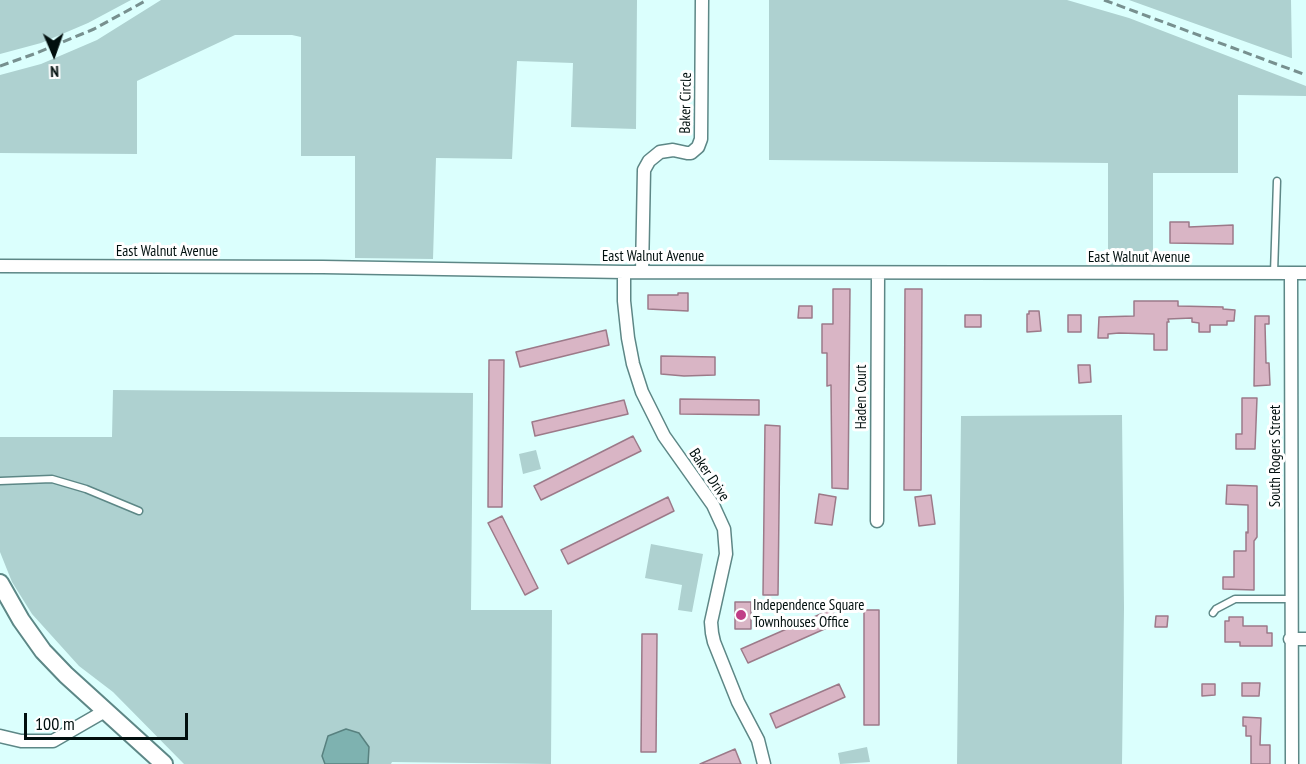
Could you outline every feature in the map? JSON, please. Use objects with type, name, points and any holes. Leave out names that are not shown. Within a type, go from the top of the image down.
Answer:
[{"type":"main road","points":[[0,583],[43,651],[66,675],[164,764]]},
{"type":"street","name":"Baker Circle","points":[[642,272],[644,170],[649,161],[660,152],[673,150],[691,153],[698,147],[701,139],[702,0]]},
{"type":"street","name":"East Walnut Avenue","points":[[0,266],[324,267],[624,272],[1306,273]]},
{"type":"street","name":"Baker Drive","points":[[624,272],[628,338],[642,392],[664,436],[713,506],[724,529],[726,554],[711,622],[712,633],[738,702],[758,740],[764,764]]},
{"type":"street","name":"Haden Court","points":[[877,521],[878,273]]},
{"type":"street","name":"South Rogers Street","points":[[1291,273],[1292,764]]},
{"type":"street","points":[[1290,639],[1306,639]]},
{"type":"street","points":[[0,736],[21,741],[53,741],[105,711]]},
{"type":"lane","points":[[1274,273],[1277,181]]},
{"type":"lane","points":[[0,481],[51,479],[86,489],[139,511]]},
{"type":"lane","points":[[1213,613],[1216,609],[1235,600],[1290,599]]},
{"type":"shaded area","points":[[0,0],[131,0],[88,23],[41,43],[0,54]]},
{"type":"shaded area","points":[[161,0],[637,0],[636,129],[571,127],[573,63],[517,61],[512,159],[436,158],[433,259],[355,258],[355,156],[301,156],[301,37],[235,35],[137,81],[137,154],[0,153],[0,75],[41,64],[97,40]]},
{"type":"shaded area","points":[[769,0],[1067,0],[1129,18],[1306,86],[1306,96],[1238,95],[1238,173],[1153,173],[1153,267],[1108,266],[1108,163],[769,160]]},
{"type":"shaded area","points":[[1129,0],[1291,0],[1292,58],[1291,58]]},
{"type":"shaded area","points":[[113,390],[473,393],[471,610],[552,610],[551,764],[392,762],[391,764],[184,764],[113,692],[79,666],[32,614],[12,582],[0,552],[0,437],[112,437]]},
{"type":"shaded area","points":[[1122,415],[1124,608],[1122,764],[957,764],[961,416]]},
{"type":"shaded area","points":[[536,450],[541,469],[523,474],[519,454]]},
{"type":"shaded area","points":[[651,544],[703,554],[692,612],[678,610],[682,585],[645,578]]},
{"type":"shaded area","points":[[346,729],[359,733],[369,747],[368,764],[325,764],[322,756],[328,736]]},
{"type":"shaded area","points":[[867,747],[870,762],[840,764],[838,753]]},
{"type":"building","points":[[1170,222],[1189,222],[1189,227],[1233,225],[1233,244],[1170,243]]},
{"type":"building","points":[[833,289],[850,289],[848,489],[832,488],[831,385],[827,386],[827,353],[822,353],[822,324],[833,324]]},
{"type":"building","points":[[905,289],[922,289],[921,490],[904,490]]},
{"type":"building","points":[[678,293],[688,293],[688,311],[648,309],[648,295],[678,295]]},
{"type":"building","points":[[1134,301],[1178,301],[1178,306],[1223,307],[1223,309],[1235,310],[1234,321],[1227,321],[1227,325],[1210,325],[1210,332],[1199,332],[1199,323],[1192,322],[1192,318],[1168,319],[1167,350],[1154,350],[1154,334],[1119,333],[1108,334],[1108,338],[1098,338],[1099,317],[1134,316]]},
{"type":"building","points":[[799,306],[812,306],[812,318],[798,318]]},
{"type":"building","points":[[1029,311],[1039,311],[1041,331],[1027,332]]},
{"type":"building","points":[[965,315],[981,315],[981,327],[965,327]]},
{"type":"building","points":[[1068,315],[1081,315],[1081,332],[1068,332]]},
{"type":"building","points":[[1255,316],[1269,316],[1269,324],[1265,324],[1266,363],[1269,363],[1270,385],[1254,386]]},
{"type":"building","points":[[606,330],[609,345],[520,367],[516,352]]},
{"type":"building","points":[[661,356],[715,357],[715,375],[661,374]]},
{"type":"building","points":[[489,360],[504,360],[502,507],[488,507]]},
{"type":"building","points":[[1078,365],[1090,365],[1091,382],[1079,383]]},
{"type":"building","points":[[1242,398],[1257,398],[1255,449],[1236,449],[1236,434],[1242,434]]},
{"type":"building","points":[[680,399],[759,400],[759,415],[680,414]]},
{"type":"building","points":[[624,400],[628,414],[535,436],[532,422]]},
{"type":"building","points":[[765,425],[780,426],[778,595],[763,595]]},
{"type":"building","points":[[633,436],[641,451],[541,500],[534,486]]},
{"type":"building","points":[[1227,485],[1257,486],[1254,590],[1223,589],[1223,577],[1234,577],[1234,551],[1246,551],[1246,532],[1248,533],[1248,505],[1226,504]]},
{"type":"building","points":[[819,494],[836,497],[832,525],[815,523]]},
{"type":"building","points":[[931,495],[935,524],[919,526],[915,497]]},
{"type":"building","points":[[668,497],[674,511],[568,564],[561,550]]},
{"type":"building","points":[[502,516],[538,588],[525,595],[488,523]]},
{"type":"building","points":[[735,602],[751,602],[751,629],[735,629]]},
{"type":"building","points":[[832,609],[838,623],[748,663],[741,649]]},
{"type":"building","points":[[864,610],[879,610],[879,725],[864,725]]},
{"type":"building","points":[[1156,616],[1168,616],[1167,627],[1155,627]]},
{"type":"building","points":[[1229,617],[1243,617],[1243,626],[1267,626],[1267,633],[1272,633],[1272,646],[1240,646],[1240,642],[1225,642],[1225,621],[1229,621]]},
{"type":"building","points":[[642,634],[657,634],[656,752],[641,752]]},
{"type":"building","points":[[1242,683],[1260,683],[1259,696],[1242,696]]},
{"type":"building","points":[[839,684],[845,697],[776,728],[770,714]]},
{"type":"building","points":[[1202,684],[1215,684],[1215,695],[1202,696]]},
{"type":"building","points":[[1243,717],[1261,718],[1260,745],[1270,745],[1270,764],[1251,764],[1251,736],[1246,736]]},
{"type":"building","points":[[735,749],[741,764],[700,764]]},
{"type":"railway","points":[[0,66],[94,29],[147,0]]},
{"type":"railway","points":[[1104,0],[1306,75]]},
{"type":"place","name":"Independence Square Townhouses Office","points":[[741,615]]}]
